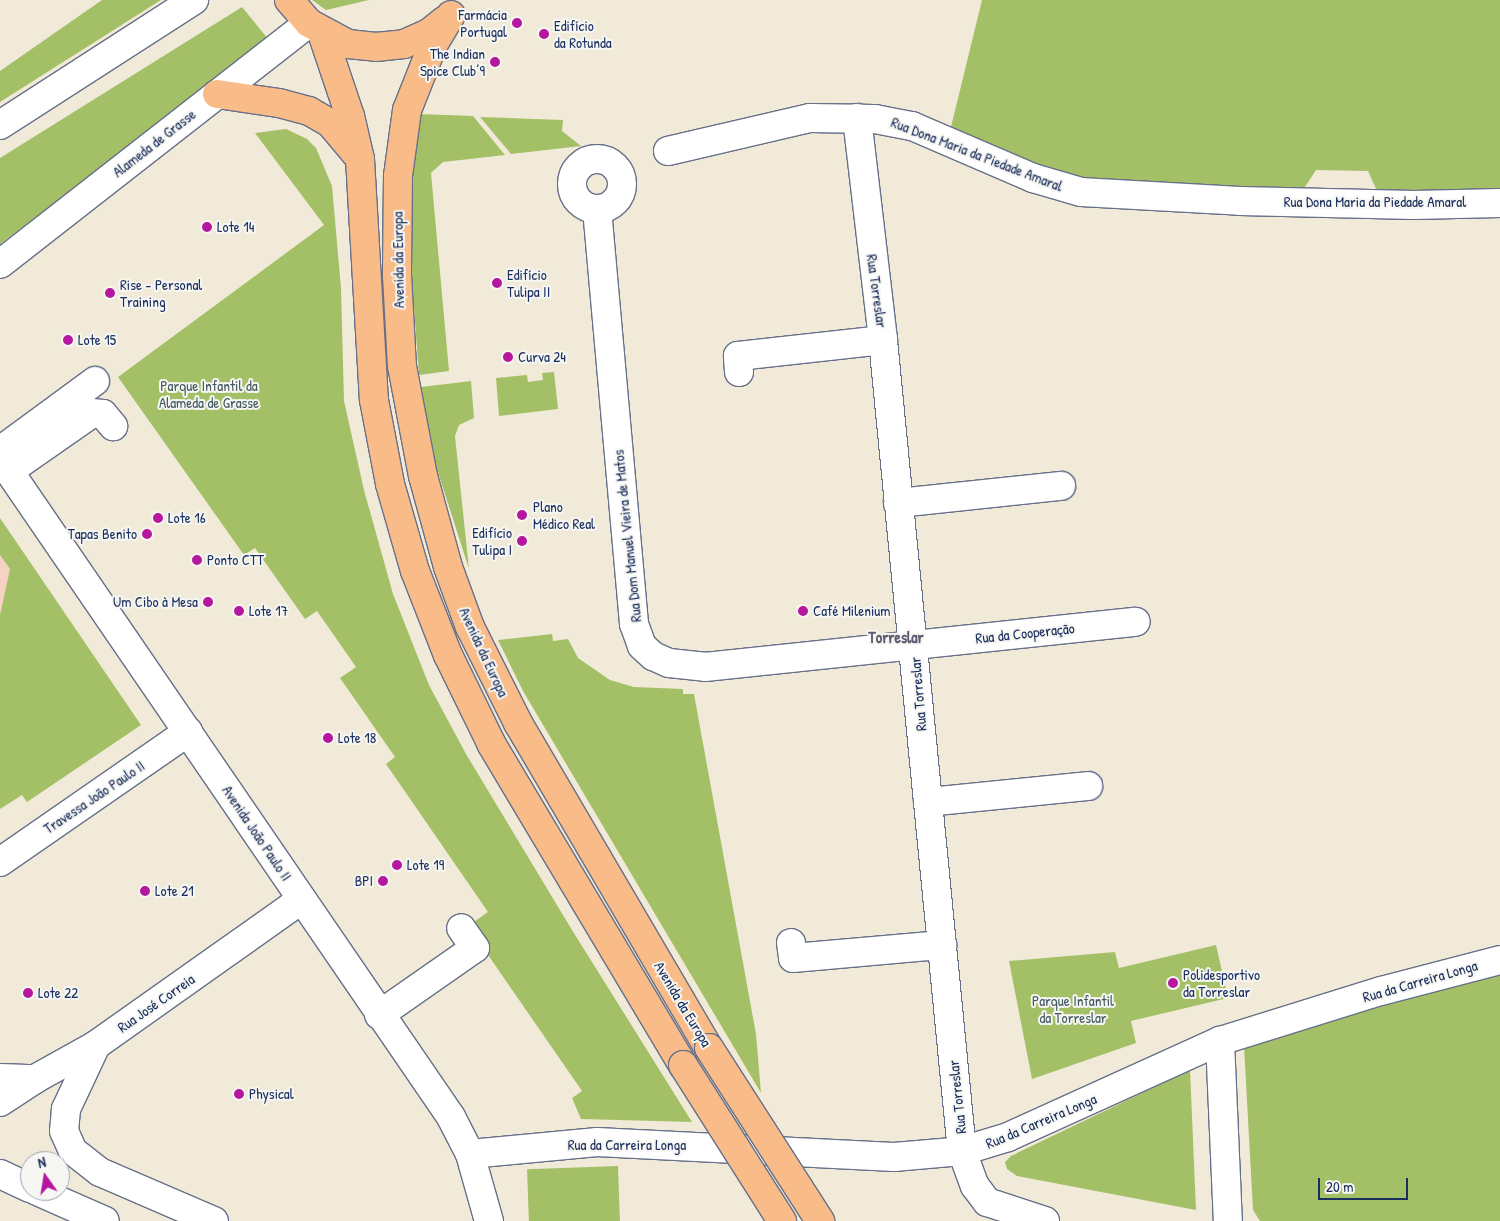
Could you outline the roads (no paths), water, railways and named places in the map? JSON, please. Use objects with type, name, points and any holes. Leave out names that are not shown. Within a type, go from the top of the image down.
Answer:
[{"type":"main road","points":[[289,0],[316,28],[348,44],[376,47],[404,44],[429,33],[456,8]]},
{"type":"main road","name":"Avenida da Europa","points":[[456,8],[432,47],[407,110],[398,176],[398,275],[402,366],[423,476],[448,567],[470,627],[518,723],[709,1048],[820,1221]]},
{"type":"main road","name":"Avenida da Europa","points":[[316,28],[347,106],[360,159],[374,400],[399,519],[429,612],[492,744],[683,1064],[782,1221]]},
{"type":"main road","points":[[216,94],[279,103],[309,111],[330,123],[360,159]]},
{"type":"street","points":[[0,125],[194,0]]},
{"type":"street","name":"Alameda de Grasse","points":[[0,264],[216,94],[316,28]]},
{"type":"street","name":"Rua Dona Maria da Piedade Amaral","points":[[668,150],[681,150],[803,119],[857,118],[890,120],[912,126],[1033,178],[1081,192],[1240,201],[1414,205],[1500,203]]},
{"type":"street","name":"Rua Torreslar","points":[[857,118],[883,340],[962,1152],[982,1197],[992,1205],[1032,1219]]},
{"type":"street","name":"Rua Dom Manuel Vieira de Matos","points":[[597,208],[632,607],[642,646],[669,663],[705,666],[913,645]]},
{"type":"street","points":[[740,372],[738,356],[883,340]]},
{"type":"street","points":[[3,460],[95,382]]},
{"type":"street","points":[[3,460],[92,413],[103,414],[113,426]]},
{"type":"street","name":"Avenida João Paulo II","points":[[3,460],[379,1015],[441,1102],[470,1154],[489,1221]]},
{"type":"street","points":[[898,503],[1062,486]]},
{"type":"street","name":"Rua da Cooperação","points":[[913,645],[1136,622]]},
{"type":"street","name":"Travessa João Paulo II","points":[[0,862],[188,732]]},
{"type":"street","points":[[928,802],[1088,786]]},
{"type":"street","name":"Rua José Correia","points":[[0,1102],[35,1079],[96,1045],[302,899]]},
{"type":"street","points":[[379,1015],[475,948],[461,928]]},
{"type":"street","points":[[791,944],[792,958],[942,945]]},
{"type":"street","name":"Rua da Carreira Longa","points":[[470,1154],[597,1142],[894,1157],[962,1152],[1008,1137],[1220,1041],[1381,991],[1500,960]]},
{"type":"street","points":[[1220,1041],[1228,1221]]},
{"type":"street","points":[[96,1045],[66,1109],[64,1131],[73,1151],[100,1172],[214,1221]]},
{"type":"street","points":[[0,1078],[35,1079]]},
{"type":"street","points":[[0,1174],[20,1183]]},
{"type":"street","points":[[59,1201],[105,1221]]},
{"type":"place","name":"Farmácia Portugal","points":[[517,23]]},
{"type":"place","name":"Edifício da Rotunda","points":[[544,34]]},
{"type":"place","name":"The Indian Spice Club’9","points":[[495,62]]},
{"type":"place","name":"Lote 14","points":[[207,227]]},
{"type":"place","name":"Edifício Tulipa II","points":[[497,283]]},
{"type":"place","name":"Rise - Personal Training","points":[[110,293]]},
{"type":"place","name":"Lote 15","points":[[68,340]]},
{"type":"place","name":"Curva 24","points":[[508,357]]},
{"type":"place","name":"Plano Médico Real","points":[[522,515]]},
{"type":"place","name":"Lote 16","points":[[158,518]]},
{"type":"place","name":"Tapas Benito","points":[[147,534]]},
{"type":"place","name":"Edifício Tulipa I","points":[[522,541]]},
{"type":"place","name":"Ponto CTT","points":[[197,560]]},
{"type":"place","name":"Um Cibo à Mesa","points":[[208,602]]},
{"type":"place","name":"Lote 17","points":[[239,611]]},
{"type":"place","name":"Café Milenium","points":[[803,611]]},
{"type":"place","name":"Lote 18","points":[[328,738]]},
{"type":"place","name":"Lote 19","points":[[397,865]]},
{"type":"place","name":"BPI","points":[[383,881]]},
{"type":"place","name":"Lote 21","points":[[145,891]]},
{"type":"place","name":"Polidesportivo da Torreslar","points":[[1173,983]]},
{"type":"place","name":"Lote 22","points":[[28,993]]},
{"type":"place","name":"Physical","points":[[239,1094]]},
{"type":"district","name":"Torreslar","points":[[896,637]]},
{"type":"park label","name":"Parque Infantil da Alameda de Grasse","points":[[209,394]]},
{"type":"park label","name":"Parque Infantil da Torreslar","points":[[1073,1008]]}]
